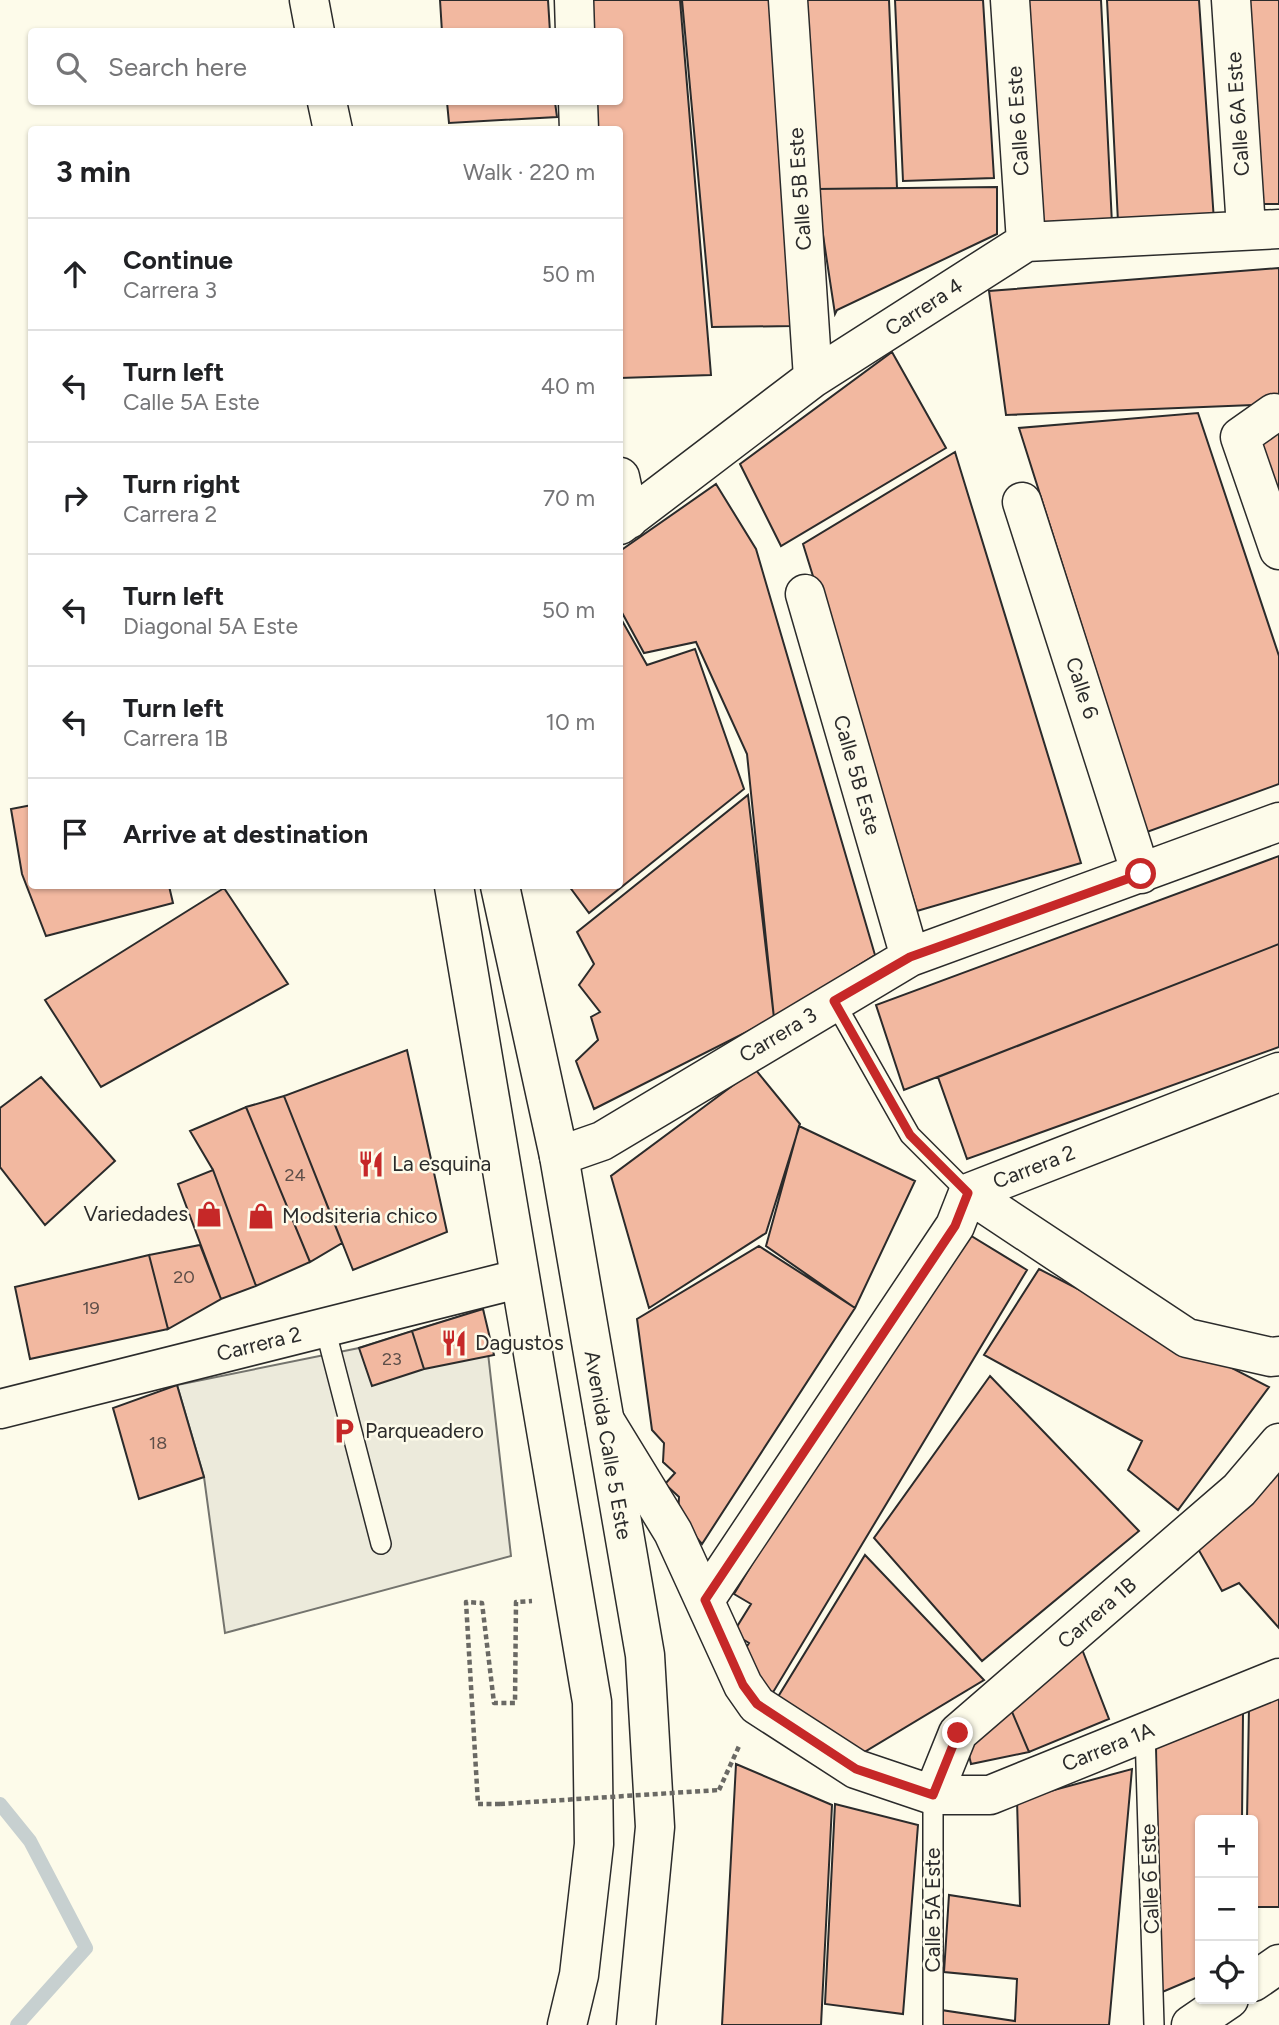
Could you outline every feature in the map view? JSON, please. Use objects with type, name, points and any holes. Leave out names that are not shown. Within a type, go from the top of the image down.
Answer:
[{"type":"street","points":[[309,0],[314,28]]},
{"type":"street","points":[[574,0],[575,28]]},
{"type":"street","name":"Calle 5B Este","points":[[788,0],[813,378]]},
{"type":"street","name":"Calle 6 Este","points":[[1010,0],[1026,242]]},
{"type":"street","name":"Calle 6A Este","points":[[1231,0],[1263,228]]},
{"type":"street","points":[[328,105],[331,126]]},
{"type":"street","points":[[578,105],[579,126]]},
{"type":"street","name":"Carrera 4","points":[[624,522],[813,378],[1026,242],[1263,228]]},
{"type":"street","points":[[1274,413],[1240,438],[1279,550]]},
{"type":"street","name":"Calle 6","points":[[1022,502],[1141,874]]},
{"type":"street","name":"Calle 5B Este","points":[[805,594],[910,957]]},
{"type":"street","name":"Carrera 3","points":[[559,1156],[602,1141],[910,957],[1279,822]]},
{"type":"street","points":[[454,889],[592,1702],[594,1844],[579,1975],[567,2025]]},
{"type":"street","name":"Avenida Calle 5 Este","points":[[501,889],[559,1156],[645,1654],[655,1827],[638,2018]]},
{"type":"street","name":"Carrera 2","points":[[705,1600],[955,1226],[968,1193],[1279,1072]]},
{"type":"street","points":[[968,1193],[1187,1338],[1271,1357],[1279,1356]]},
{"type":"street","name":"Carrera 2","points":[[0,1409],[519,1279]]},
{"type":"street","points":[[604,1421],[673,1532],[743,1685],[757,1704]]},
{"type":"street","name":"Carrera 1B","points":[[933,1795],[958,1733],[1240,1490],[1279,1443]]},
{"type":"street","name":"Carrera 1A","points":[[757,1704],[856,1769],[933,1795],[990,1795],[1279,1678]]},
{"type":"street","points":[[1258,1979],[1279,1964]]},
{"type":"street","points":[[1191,2025],[1222,2004]]},
{"type":"lane","points":[[834,1001],[910,1135],[968,1193]]},
{"type":"lane","points":[[325,1328],[382,1544]]},
{"type":"lane","name":"Calle 6 Este","points":[[1145,1732],[1154,2025]]},
{"type":"lane","name":"Calle 5A Este","points":[[933,1795],[933,2025]]},
{"type":"path","points":[[574,1598],[516,1602],[514,1703],[494,1703],[482,1603],[466,1602],[478,1804],[719,1790],[757,1704]]},
{"type":"shaded area","name":"Parqueadero","points":[[483,1309],[511,1556],[225,1633],[204,1477],[177,1385],[359,1348]]},
{"type":"building","points":[[440,0],[548,0],[550,28],[442,28]]},
{"type":"building","points":[[587,0],[680,0],[711,375],[623,378],[623,126],[595,126],[593,105],[623,105],[623,28],[589,28]]},
{"type":"building","points":[[682,0],[771,0],[793,326],[712,327]]},
{"type":"building","points":[[800,0],[889,0],[897,188],[816,189]]},
{"type":"building","points":[[895,0],[983,0],[994,178],[903,181]]},
{"type":"building","points":[[1019,0],[1101,0],[1112,224],[1034,224]]},
{"type":"building","points":[[1107,0],[1199,0],[1214,221],[1118,222]]},
{"type":"building","points":[[1239,0],[1279,0],[1279,204],[1252,204]]},
{"type":"building","points":[[447,105],[555,105],[557,117],[449,123]]},
{"type":"building","points":[[997,187],[997,234],[837,310],[835,314],[816,189]]},
{"type":"building","points":[[1279,268],[1279,404],[1006,415],[989,291]]},
{"type":"building","points":[[892,352],[946,448],[781,546],[740,464]]},
{"type":"building","points":[[1198,413],[1279,656],[1279,784],[1147,832],[1019,428]]},
{"type":"building","points":[[1279,433],[1279,512],[1251,437]]},
{"type":"building","points":[[955,452],[1081,863],[917,911],[803,544]]},
{"type":"building","points":[[716,484],[756,549],[875,955],[774,1018],[747,754],[696,642],[644,653],[623,614],[623,549]]},
{"type":"building","points":[[623,622],[647,665],[695,649],[744,789],[623,886]]},
{"type":"building","points":[[748,795],[774,1018],[594,1109],[576,1061],[598,1040],[591,1017],[600,1012],[579,985],[594,964],[577,932]]},
{"type":"building","points":[[28,806],[28,889],[170,889],[173,903],[46,936],[22,874],[11,809]]},
{"type":"building","points":[[1279,856],[1279,944],[904,1090],[876,1005]]},
{"type":"building","points":[[222,889],[288,984],[101,1087],[45,1000]]},
{"type":"building","points":[[571,889],[619,889],[589,913]]},
{"type":"building","points":[[1279,944],[1279,1047],[967,1159],[938,1077]]},
{"type":"building","name":"La esquina","points":[[407,1050],[447,1232],[353,1270],[284,1096]]},
{"type":"building","points":[[755,1069],[800,1124],[766,1233],[649,1308],[611,1176]]},
{"type":"building","points":[[41,1077],[115,1161],[45,1225],[0,1167],[0,1108]]},
{"type":"building","points":[[284,1096],[342,1243],[310,1262],[246,1107]]},
{"type":"building","name":"Modsiteria chico","points":[[246,1107],[310,1262],[256,1286],[213,1170],[190,1131]]},
{"type":"building","points":[[799,1126],[915,1181],[855,1308],[766,1246]]},
{"type":"building","name":"Variedades","points":[[213,1170],[256,1286],[221,1299],[178,1184]]},
{"type":"building","points":[[955,1226],[1027,1270],[772,1694],[742,1654],[749,1643],[733,1633],[751,1604],[734,1594]]},
{"type":"building","points":[[200,1245],[221,1299],[168,1329],[149,1255]]},
{"type":"building","points":[[759,1246],[855,1308],[702,1544],[678,1516],[679,1497],[665,1484],[675,1473],[663,1462],[664,1443],[652,1430],[637,1319]]},
{"type":"building","points":[[149,1255],[168,1329],[30,1359],[15,1287]]},
{"type":"building","points":[[1039,1269],[1269,1387],[1178,1510],[1128,1470],[1142,1441],[984,1355]]},
{"type":"building","name":"Dagustos","points":[[483,1309],[494,1355],[424,1369],[412,1331]]},
{"type":"building","points":[[412,1331],[424,1369],[372,1386],[359,1348]]},
{"type":"building","points":[[990,1376],[1139,1531],[982,1661],[874,1538]]},
{"type":"building","points":[[177,1385],[204,1477],[139,1499],[113,1408]]},
{"type":"building","points":[[1279,1461],[1279,1628],[1239,1583],[1222,1591],[1193,1540]]},
{"type":"building","points":[[865,1555],[984,1680],[861,1754],[773,1705]]},
{"type":"building","points":[[1080,1644],[1109,1719],[1029,1752],[1007,1700]]},
{"type":"building","points":[[1279,1694],[1279,1907],[1258,1907],[1258,1815],[1247,1815],[1249,1706]]},
{"type":"building","points":[[1007,1700],[1029,1752],[971,1764],[964,1733]]},
{"type":"building","points":[[1243,1713],[1242,1815],[1195,1815],[1195,1978],[1160,1993],[1156,1746]]},
{"type":"building","points":[[736,1764],[832,1805],[821,2025],[722,2025]]},
{"type":"building","points":[[1132,1769],[1109,2025],[941,2025],[941,2010],[1015,2021],[1017,1979],[944,1972],[949,1895],[1020,1906],[1017,1800]]},
{"type":"building","points":[[835,1804],[918,1825],[903,2014],[825,2004]]},
{"type":"waterway","points":[[0,1804],[30,1841],[86,1948],[17,2025]]},
{"type":"place","name":"La esquina","points":[[371,1164]]},
{"type":"place","name":"Variedades","points":[[209,1214]]},
{"type":"place","name":"Modsiteria chico","points":[[261,1216]]},
{"type":"place","name":"Dagustos","points":[[454,1343]]},
{"type":"place","name":"Parqueadero","points":[[344,1431]]},
{"type":"route","points":[[958,1733],[933,1795],[856,1769],[757,1704],[743,1685],[705,1600],[955,1226],[968,1193],[910,1135],[834,1001],[910,957],[1141,874]]}]
